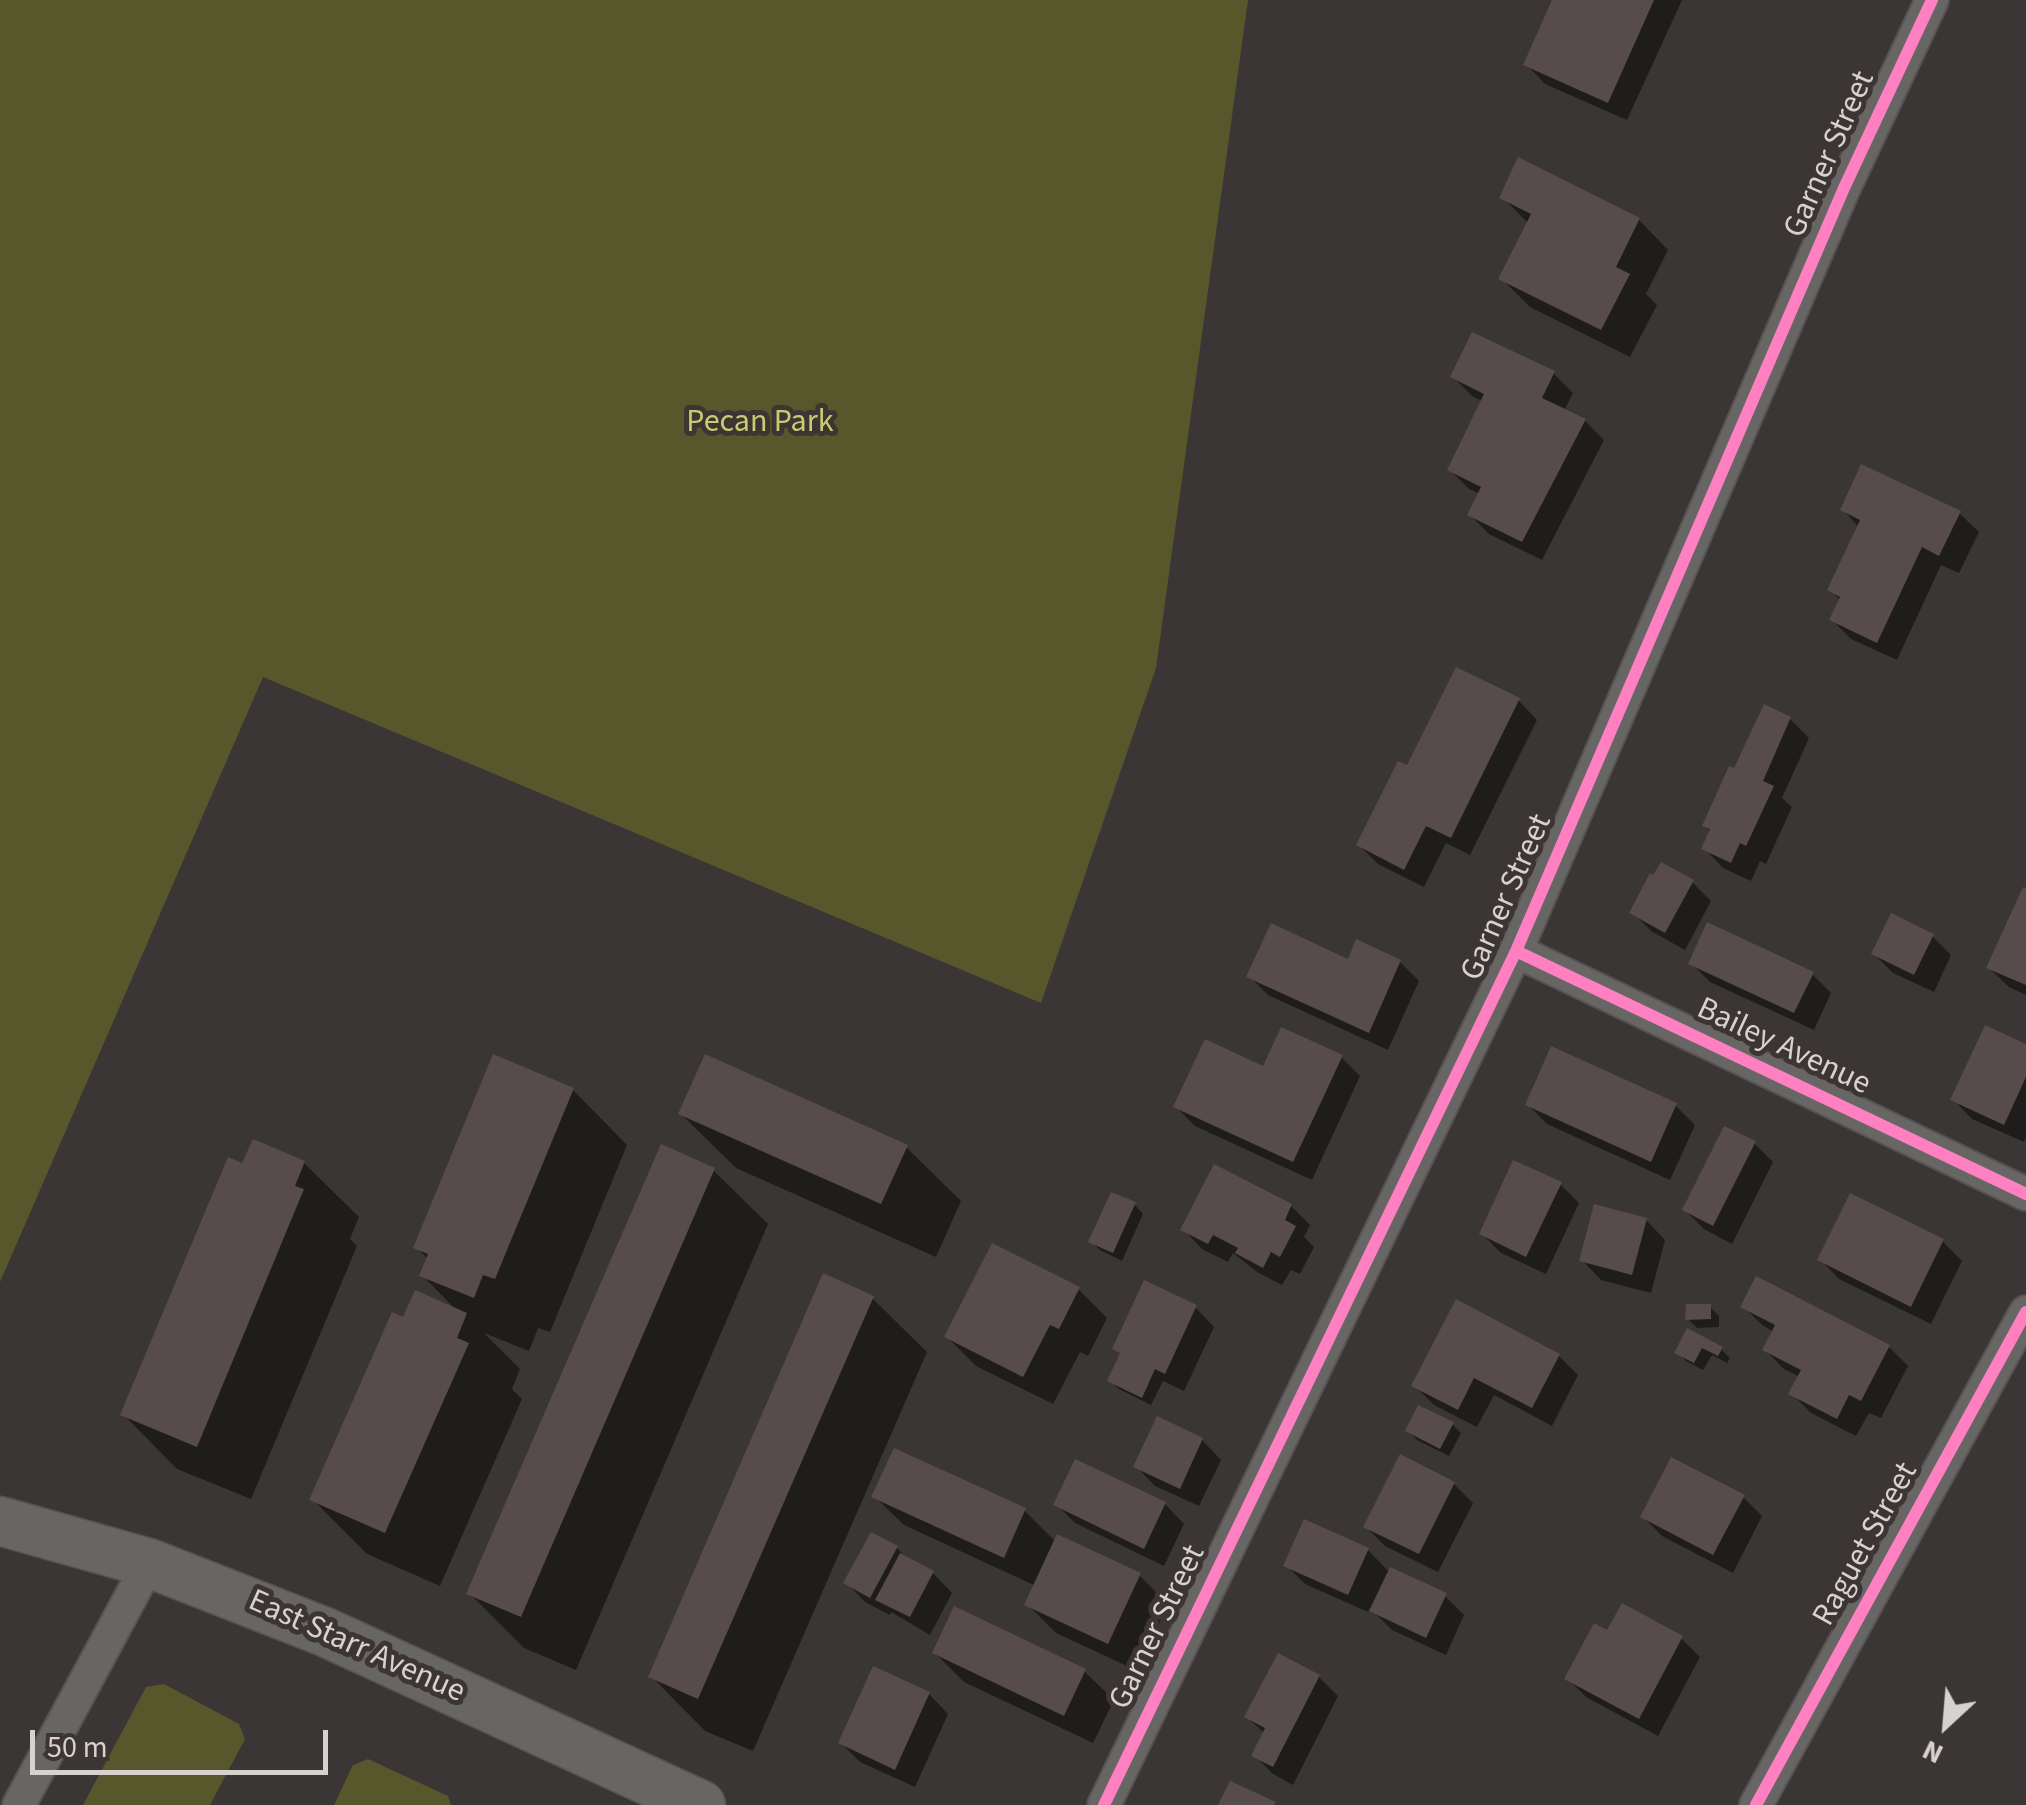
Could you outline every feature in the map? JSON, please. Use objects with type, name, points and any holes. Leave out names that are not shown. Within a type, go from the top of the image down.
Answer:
[{"type":"main road","name":"East Starr Avenue","points":[[0,1520],[149,1563],[325,1632],[701,1805]]},
{"type":"street","name":"Garner Street","points":[[1104,1805],[1516,952],[1844,188],[1932,0]]},
{"type":"street","name":"Bailey Avenue","points":[[1516,952],[2026,1194]]},
{"type":"street","name":"Raguet Street","points":[[1756,1805],[2026,1312]]},
{"type":"street","points":[[19,1805],[149,1563]]},
{"type":"green space","name":"Pecan Park","points":[[0,0],[1248,0],[1156,668],[1041,1003],[263,677],[0,1282]]},
{"type":"green space","points":[[164,1684],[239,1724],[245,1739],[210,1805],[83,1805],[146,1687]]},
{"type":"green space","points":[[368,1759],[448,1796],[451,1805],[334,1805],[353,1765]]},
{"type":"building","points":[[1552,0],[1654,0],[1608,103],[1523,65]]},
{"type":"building","points":[[1518,157],[1640,218],[1616,267],[1630,274],[1601,330],[1498,279],[1531,214],[1499,198]]},
{"type":"building","points":[[1472,332],[1555,371],[1542,398],[1586,419],[1522,542],[1467,515],[1481,487],[1447,470],[1484,394],[1450,377]]},
{"type":"building","points":[[1861,464],[1961,511],[1939,556],[1922,547],[1877,643],[1829,620],[1840,597],[1827,590],[1860,520],[1840,510]]},
{"type":"building","points":[[1456,667],[1520,698],[1451,838],[1426,826],[1404,870],[1356,845],[1398,761],[1407,765]]},
{"type":"building","points":[[1764,704],[1791,717],[1763,781],[1774,786],[1746,846],[1740,843],[1731,863],[1701,849],[1710,829],[1702,826],[1729,766],[1734,768]]},
{"type":"building","points":[[1661,862],[1694,880],[1665,933],[1629,913],[1650,873],[1653,875]]},
{"type":"building","points":[[2023,887],[2026,888],[2026,985],[1986,968]]},
{"type":"building","points":[[1891,913],[1934,934],[1914,975],[1871,954]]},
{"type":"building","points":[[1707,922],[1814,972],[1794,1013],[1688,964]]},
{"type":"building","points":[[1271,923],[1348,959],[1356,939],[1401,960],[1369,1033],[1246,977]]},
{"type":"building","points":[[1985,1025],[2026,1044],[2026,1077],[2004,1125],[1950,1100]]},
{"type":"building","points":[[1281,1027],[1343,1055],[1293,1162],[1173,1107],[1205,1039],[1263,1066]]},
{"type":"building","points":[[1551,1046],[1677,1103],[1651,1162],[1525,1105]]},
{"type":"building","points":[[493,1054],[574,1088],[495,1279],[483,1275],[474,1298],[419,1276],[428,1254],[413,1248]]},
{"type":"building","points":[[705,1054],[908,1145],[881,1204],[678,1114]]},
{"type":"building","points":[[1724,1126],[1756,1141],[1713,1226],[1682,1210]]},
{"type":"building","points":[[253,1139],[305,1161],[295,1186],[304,1189],[197,1447],[120,1415],[228,1157],[242,1163]]},
{"type":"building","points":[[661,1144],[715,1168],[521,1617],[466,1594]]},
{"type":"building","points":[[1513,1160],[1562,1182],[1526,1257],[1479,1234]]},
{"type":"building","points":[[1214,1164],[1292,1204],[1285,1220],[1296,1226],[1280,1257],[1271,1252],[1263,1268],[1213,1235],[1208,1244],[1180,1230]]},
{"type":"building","points":[[1111,1192],[1136,1202],[1113,1253],[1088,1242]]},
{"type":"building","points":[[1850,1193],[1944,1239],[1911,1307],[1817,1260]]},
{"type":"building","points":[[1594,1204],[1647,1218],[1632,1275],[1579,1261]]},
{"type":"building","points":[[992,1243],[1080,1287],[1059,1329],[1050,1325],[1023,1377],[944,1337]]},
{"type":"building","points":[[823,1273],[874,1296],[698,1699],[648,1677]]},
{"type":"building","points":[[1756,1276],[1890,1345],[1861,1401],[1849,1395],[1837,1419],[1788,1394],[1801,1370],[1762,1350],[1775,1325],[1740,1307]]},
{"type":"building","points":[[1144,1280],[1197,1305],[1165,1374],[1155,1369],[1142,1398],[1107,1381],[1120,1353],[1112,1349]]},
{"type":"building","points":[[415,1290],[467,1313],[457,1338],[469,1343],[385,1533],[309,1500],[392,1312],[403,1317]]},
{"type":"building","points":[[1456,1299],[1560,1354],[1532,1408],[1474,1378],[1458,1410],[1411,1386]]},
{"type":"building","points":[[1686,1304],[1711,1304],[1711,1319],[1685,1320]]},
{"type":"building","points":[[1687,1328],[1723,1347],[1718,1356],[1702,1348],[1694,1363],[1674,1353]]},
{"type":"building","points":[[1418,1405],[1454,1422],[1440,1449],[1405,1431]]},
{"type":"building","points":[[1157,1416],[1203,1438],[1180,1489],[1133,1467]]},
{"type":"building","points":[[894,1448],[1026,1508],[1004,1558],[871,1497]]},
{"type":"building","points":[[1400,1454],[1455,1482],[1419,1554],[1363,1527]]},
{"type":"building","points":[[1671,1457],[1745,1495],[1713,1555],[1640,1517]]},
{"type":"building","points":[[1075,1459],[1166,1502],[1144,1549],[1053,1505]]},
{"type":"building","points":[[1304,1519],[1369,1548],[1348,1595],[1283,1566]]},
{"type":"building","points":[[871,1532],[898,1546],[870,1598],[843,1583]]},
{"type":"building","points":[[1057,1534],[1141,1573],[1108,1644],[1024,1605]]},
{"type":"building","points":[[900,1553],[934,1571],[910,1617],[875,1600]]},
{"type":"building","points":[[1390,1567],[1447,1593],[1426,1638],[1369,1611]]},
{"type":"building","points":[[1622,1603],[1683,1636],[1639,1719],[1564,1679],[1594,1623],[1607,1630]]},
{"type":"building","points":[[954,1606],[1086,1669],[1064,1716],[932,1653]]},
{"type":"building","points":[[1278,1653],[1320,1675],[1273,1767],[1251,1756],[1265,1728],[1244,1717]]},
{"type":"building","points":[[873,1666],[930,1692],[895,1770],[838,1743]]},
{"type":"building","points":[[1230,1781],[1276,1802],[1218,1805]]},
{"type":"cycle path","points":[[1104,1805],[1516,951],[1844,188],[1932,0]]},
{"type":"cycle path","points":[[1516,951],[2026,1194]]},
{"type":"cycle path","points":[[1756,1805],[2026,1312]]}]
